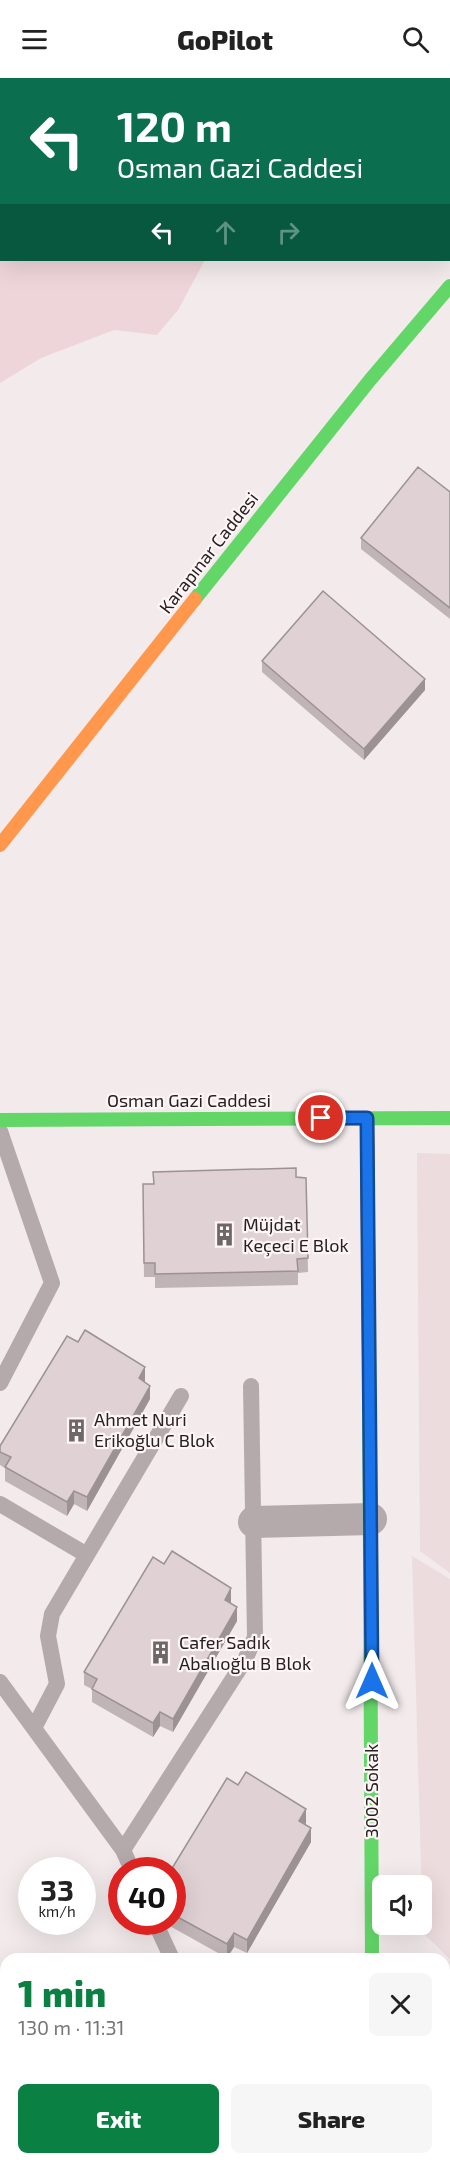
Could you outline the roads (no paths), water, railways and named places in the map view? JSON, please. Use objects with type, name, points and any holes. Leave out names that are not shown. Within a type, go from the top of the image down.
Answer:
[{"type":"street","name":"Karapınar Caddesi","points":[[0,845],[362,389],[450,286]]},
{"type":"street","name":"3002 Sokak","points":[[367,1118],[372,1953]]},
{"type":"street","name":"Osman Gazi Caddesi","points":[[0,1120],[450,1118]]},
{"type":"street","points":[[254,1522],[371,1519]]},
{"type":"lane","points":[[0,1131],[52,1283],[0,1383]]},
{"type":"lane","points":[[123,1850],[245,1660],[255,1637],[251,1386]]},
{"type":"lane","points":[[34,1728],[57,1684],[48,1636],[52,1614],[181,1396]]},
{"type":"lane","points":[[0,1504],[87,1555]]},
{"type":"lane","points":[[0,1682],[126,1857]]},
{"type":"lane","points":[[161,1935],[169,1953]]},
{"type":"place","name":"Müjdat Keçeci E Blok","points":[[225,1235]]},
{"type":"place","name":"Ahmet Nuri Erikoğlu C Blok","points":[[76,1430]]},
{"type":"place","name":"Cafer Sadık Abalıoğlu B Blok","points":[[161,1653]]}]
